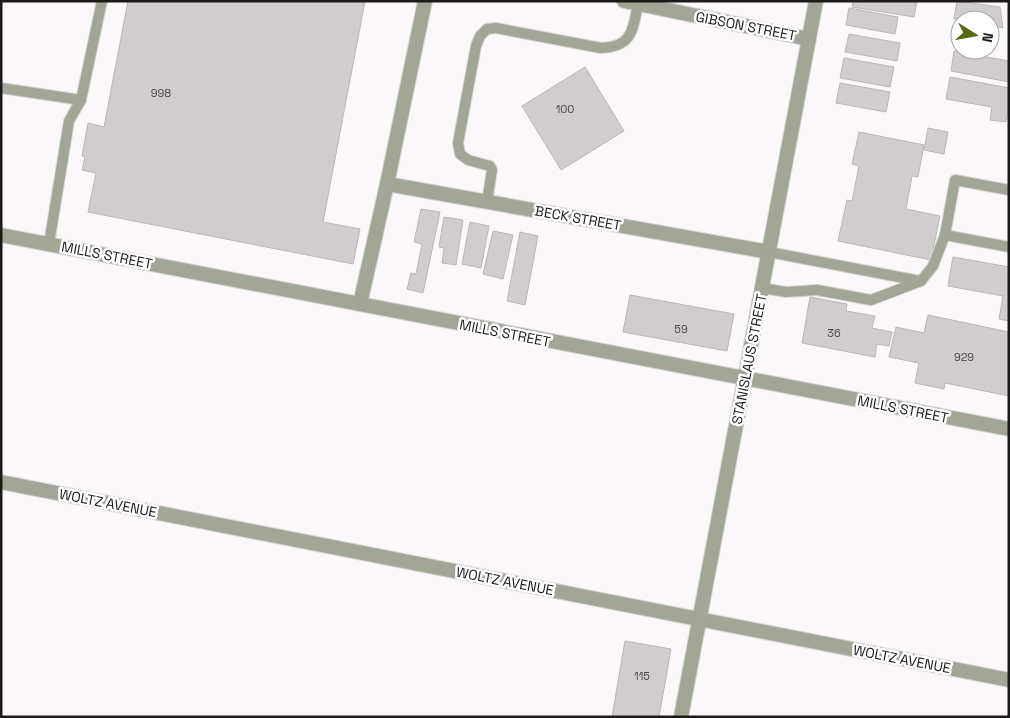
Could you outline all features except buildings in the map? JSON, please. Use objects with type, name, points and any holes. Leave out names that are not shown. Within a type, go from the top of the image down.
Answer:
[{"type":"street","points":[[360,304],[425,1]]},
{"type":"street","name":"GIBSON STREET","points":[[624,1],[809,38]]},
{"type":"street","name":"STANISLAUS STREET","points":[[681,717],[816,1]]},
{"type":"street","name":"BECK STREET","points":[[387,184],[769,252]]},
{"type":"street","name":"MILLS STREET","points":[[1,235],[1009,429]]},
{"type":"street","name":"WOLTZ AVENUE","points":[[1,482],[1009,680]]},
{"type":"lane","points":[[49,244],[69,121],[81,100],[102,1]]},
{"type":"lane","points":[[487,202],[492,170],[490,166],[468,160],[460,154],[458,143],[476,46],[480,36],[487,29],[496,28],[601,48],[614,48],[626,41],[633,28],[638,4]]},
{"type":"lane","points":[[1,88],[81,100]]},
{"type":"lane","points":[[762,288],[786,292],[817,290],[871,300],[921,282],[933,266],[945,236],[955,180],[1009,190]]},
{"type":"lane","points":[[945,236],[1009,247]]},
{"type":"lane","points":[[769,252],[921,282]]}]
